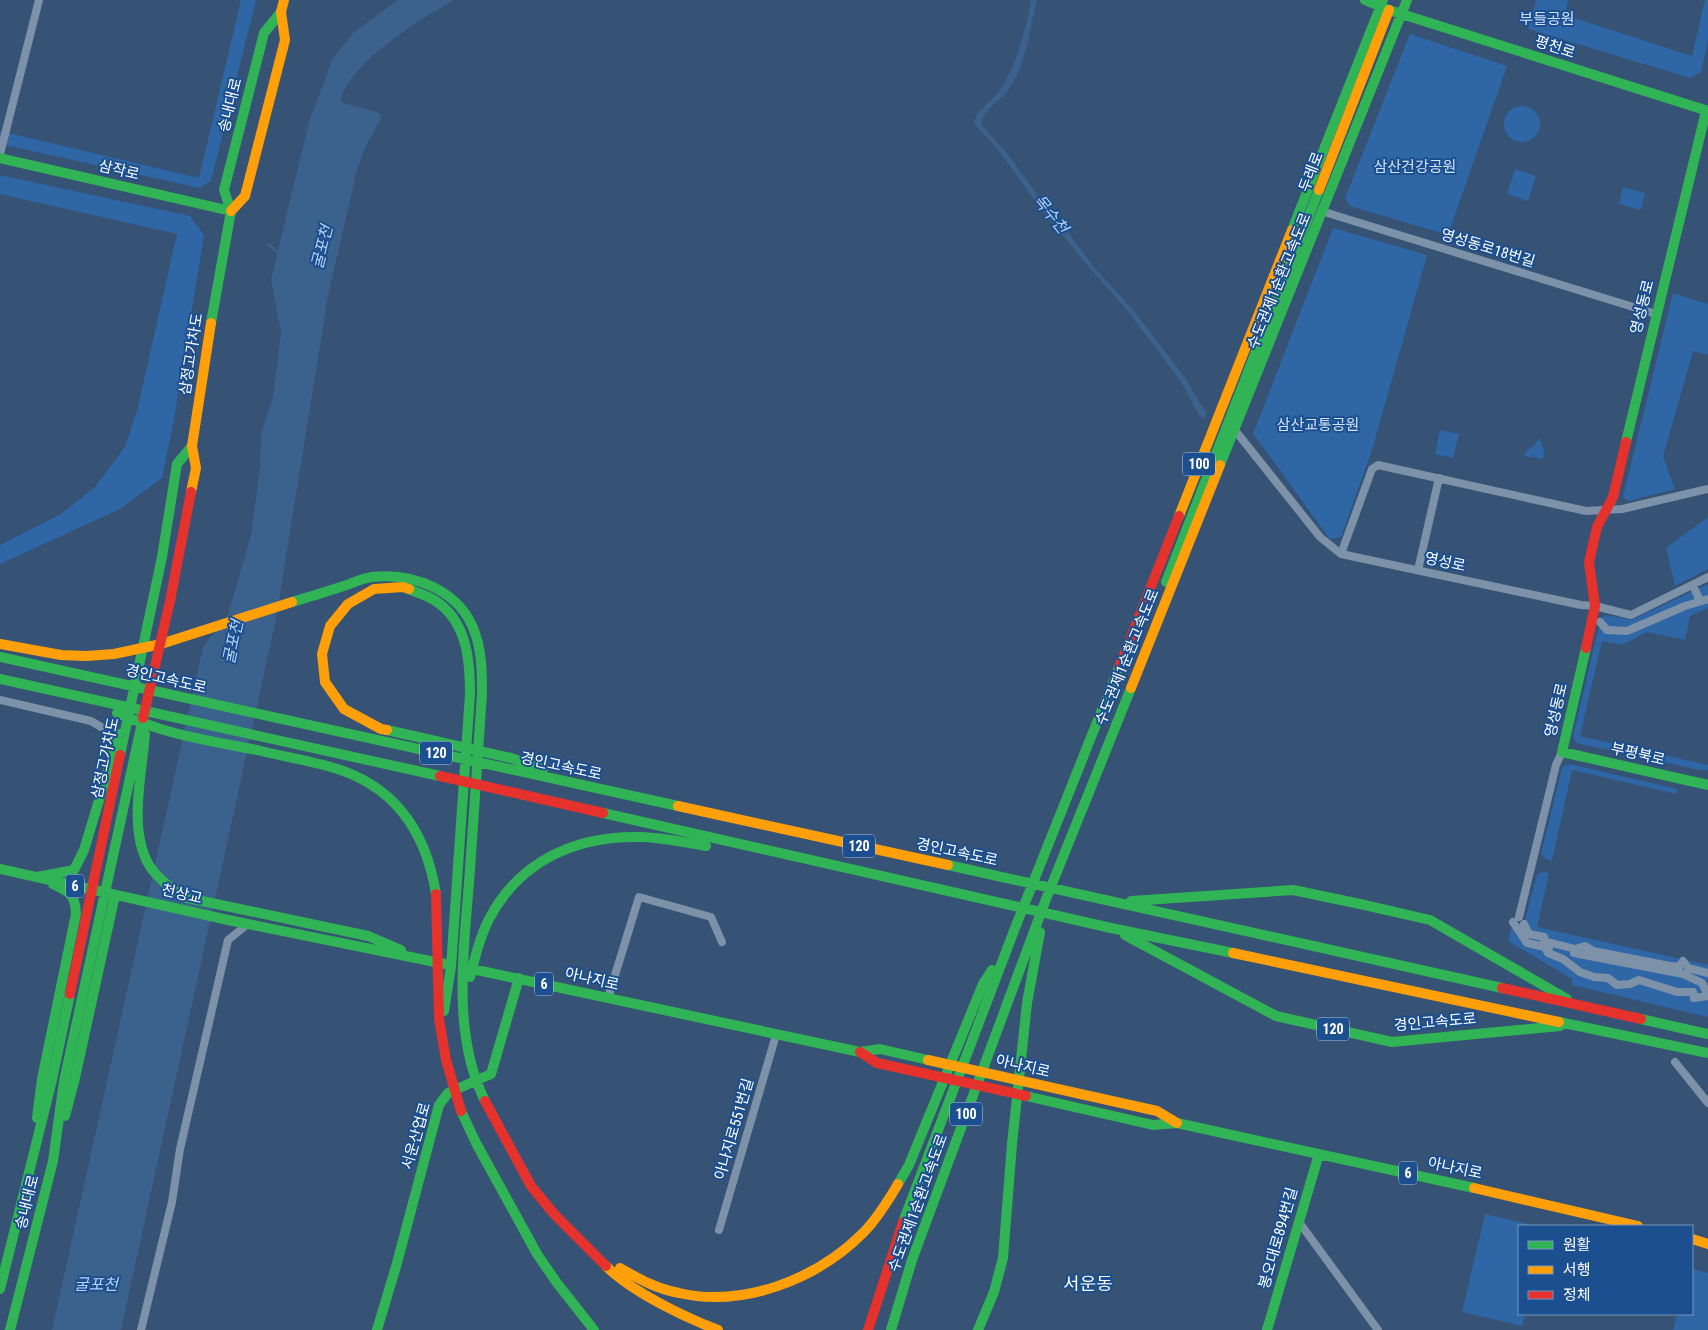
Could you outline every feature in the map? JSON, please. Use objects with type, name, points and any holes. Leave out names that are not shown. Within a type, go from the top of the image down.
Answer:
[{"type":"main road","name":"송내대로","points":[[216,297],[232,211],[245,196],[286,40],[281,12],[284,0]]},
{"type":"main road","name":"평천로","points":[[1365,0],[1389,10],[1707,108]]},
{"type":"main road","name":"수도권제1순환고속도로","points":[[868,1330],[895,1243],[1015,928],[1383,0]]},
{"type":"main road","name":"수도권제1순환고속도로","points":[[891,1330],[912,1260],[1046,899],[1407,0]]},
{"type":"main road","name":"두레로","points":[[1154,612],[1389,10]]},
{"type":"main road","name":"송내대로","points":[[232,211],[224,190],[264,33],[281,12]]},
{"type":"main road","name":"영성동로","points":[[1562,752],[1595,606],[1588,562],[1597,527],[1613,496],[1707,108]]},
{"type":"main road","name":"삼작로","points":[[0,158],[232,211]]},
{"type":"main road","name":"삼정고가차도","points":[[64,1081],[190,505],[196,468],[192,446],[216,297]]},
{"type":"main road","name":"삼정고가차도","points":[[52,1080],[162,557],[177,464],[192,446]]},
{"type":"main road","points":[[0,644],[31,651],[63,655],[97,656],[127,652],[179,638],[371,577],[387,575],[412,578],[434,585],[451,597],[465,612],[474,630],[480,651],[482,679],[464,953],[463,1002],[465,1030],[471,1063],[482,1095],[531,1186],[554,1214],[609,1268],[635,1288],[692,1320],[718,1330]]},
{"type":"main road","points":[[440,1030],[451,967],[470,694],[468,652],[463,635],[454,619],[430,597],[414,590],[399,586],[376,588],[358,596],[340,610],[327,630],[321,650],[322,670],[326,686],[343,708],[366,724],[381,729],[511,758],[600,790]]},
{"type":"main road","name":"경인고속도로","points":[[0,657],[1117,902],[1708,1034]]},
{"type":"main road","name":"경인고속도로","points":[[0,680],[1111,928],[1708,1053]]},
{"type":"main road","points":[[63,693],[164,730],[332,767],[357,777],[382,792],[402,809],[416,830],[425,850],[434,886],[437,912],[437,993],[440,1030],[446,1062],[457,1101],[477,1146],[538,1255],[594,1330]]},
{"type":"main road","points":[[36,877],[74,870],[84,850],[121,726],[132,701]]},
{"type":"main road","points":[[146,705],[138,818],[140,845],[148,863],[163,882],[183,897],[368,936],[426,960]]},
{"type":"main road","name":"부평북로","points":[[1562,752],[1708,785]]},
{"type":"main road","points":[[463,1002],[479,938],[491,913],[508,889],[528,869],[548,856],[572,846],[601,839],[629,836],[705,846],[757,848]]},
{"type":"main road","name":"6","points":[[0,869],[115,895]]},
{"type":"main road","points":[[32,1156],[42,1079],[76,914],[76,900],[69,891],[36,877]]},
{"type":"main road","name":"경인고속도로","points":[[1117,902],[1293,890],[1360,904],[1430,920],[1579,1006]]},
{"type":"main road","points":[[53,1161],[75,1078],[115,895]]},
{"type":"main road","name":"천상교","points":[[115,895],[228,920]]},
{"type":"main road","points":[[978,1330],[994,1292],[1002,1258],[1026,1003],[1046,899]]},
{"type":"main road","name":"아나지로","points":[[228,920],[519,978],[860,1052],[880,1049],[1157,1111],[1177,1123]]},
{"type":"main road","points":[[583,1241],[625,1271],[654,1286],[685,1295],[743,1296],[774,1288],[806,1276],[834,1258],[857,1239],[874,1220],[894,1192],[909,1165],[983,984],[1015,928]]},
{"type":"main road","name":"경인고속도로","points":[[1111,928],[1276,1016],[1392,1042],[1575,1024]]},
{"type":"main road","name":"서운산업로","points":[[377,1330],[439,1105],[448,1093],[491,1074],[519,978]]},
{"type":"main road","name":"아나지로","points":[[860,1052],[877,1063],[1153,1125],[1177,1123],[1559,1206],[1634,1225]]},
{"type":"main road","name":"송내대로","points":[[0,1289],[52,1080]]},
{"type":"main road","name":"송내대로","points":[[10,1330],[53,1161],[64,1081]]},
{"type":"main road","name":"봉오대로894번길","points":[[1267,1330],[1319,1154]]},
{"type":"main road","points":[[1693,1240],[1708,1244]]},
{"type":"main road","points":[[538,1255],[601,1330]]},
{"type":"street","points":[[0,154],[39,0]]},
{"type":"street","name":"영성동로18번길","points":[[1313,208],[1656,314]]},
{"type":"street","name":"영성로","points":[[1228,422],[1320,537],[1341,554],[1631,614],[1708,578]]},
{"type":"street","points":[[1341,554],[1372,469],[1378,465],[1586,511],[1622,509],[1708,489]]},
{"type":"street","points":[[1418,570],[1439,478]]},
{"type":"street","points":[[1600,622],[1607,630],[1628,631],[1685,606],[1704,600],[1695,590]]},
{"type":"street","points":[[1645,613],[1649,622]]},
{"type":"street","points":[[0,700],[91,721],[101,727]]},
{"type":"street","name":"영성동로","points":[[1545,947],[1527,943],[1516,919],[1556,765],[1562,752]]},
{"type":"street","points":[[608,998],[639,897],[711,917],[722,942]]},
{"type":"street","points":[[141,1330],[172,1202],[180,1149],[228,940],[248,924]]},
{"type":"street","points":[[1524,924],[1529,934],[1544,937],[1544,942],[1575,949],[1585,946],[1593,951],[1670,966],[1679,967],[1683,961],[1688,968],[1708,973]]},
{"type":"street","points":[[1545,947],[1705,980],[1708,995],[1694,998],[1692,992],[1677,992],[1639,980],[1630,984],[1617,985],[1608,978],[1594,977],[1580,972],[1563,959],[1548,953],[1545,947]]},
{"type":"street","points":[[1574,953],[1582,961],[1580,972]]},
{"type":"street","name":"아나지로551번길","points":[[719,1230],[776,1035]]},
{"type":"street","points":[[1675,1062],[1708,1103]]},
{"type":"street","points":[[1299,1222],[1378,1330]]},
{"type":"green space","points":[[241,0],[256,0],[211,181],[200,188],[0,144],[0,131],[199,178]]},
{"type":"green space","name":"부들공원","points":[[1536,0],[1568,0],[1565,15],[1692,56],[1705,0],[1708,0],[1708,40],[1701,72],[1690,78],[1528,29]]},
{"type":"green space","name":"삼산건강공원","points":[[1410,34],[1507,66],[1448,235],[1350,206],[1345,198]]},
{"type":"green space","points":[[1522,106],[1529,107],[1535,111],[1539,117],[1539,131],[1535,137],[1529,141],[1522,142],[1515,141],[1509,137],[1505,131],[1504,124],[1505,117],[1509,111],[1515,107]]},
{"type":"green space","points":[[1515,169],[1536,176],[1528,201],[1507,194]]},
{"type":"green space","points":[[0,175],[190,216],[204,235],[174,419],[162,478],[120,509],[0,564],[0,545],[61,514],[95,487],[125,447],[137,411],[177,234],[0,194]]},
{"type":"green space","points":[[1623,187],[1645,193],[1641,210],[1619,204]]},
{"type":"green space","name":"삼산교통공원","points":[[1333,228],[1427,255],[1372,450],[1341,537],[1330,539],[1253,434]]},
{"type":"green space","points":[[1673,293],[1708,304],[1708,355],[1693,351],[1663,456],[1675,489],[1628,501],[1623,497]]},
{"type":"green space","points":[[1440,430],[1459,434],[1453,458],[1435,454]]},
{"type":"green space","points":[[1539,438],[1544,450],[1543,459],[1524,456],[1527,450],[1533,447]]},
{"type":"green space","points":[[1708,517],[1708,569],[1675,586],[1666,548]]},
{"type":"green space","points":[[1708,584],[1708,608],[1690,616],[1685,640],[1647,632],[1622,645],[1602,641],[1580,736],[1708,765],[1708,769],[1704,771],[1576,743],[1573,736],[1601,618],[1606,615],[1631,620]]},
{"type":"green space","points":[[1570,764],[1677,789],[1676,794],[1572,770],[1552,861],[1546,859],[1541,854],[1562,767]]},
{"type":"green space","points":[[1542,872],[1549,873],[1537,927],[1708,965],[1708,1017],[1572,985],[1572,979],[1508,941],[1513,922],[1524,924],[1537,875]]},
{"type":"green space","points":[[1485,1214],[1533,1225],[1518,1225],[1518,1315],[1525,1315],[1522,1326],[1462,1312]]},
{"type":"green space","points":[[1693,1269],[1708,1273],[1708,1330],[1673,1330],[1677,1315],[1693,1315]]},
{"type":"water","name":"굴포천","points":[[398,0],[454,0],[406,30],[372,57],[347,86],[341,100],[343,103],[377,112],[381,115],[364,150],[357,170],[328,296],[276,619],[121,1330],[52,1330],[203,647],[228,615],[251,535],[260,467],[261,433],[273,397],[281,333],[271,279],[309,122],[333,58],[354,32]]},
{"type":"water","name":"목수천","points":[[1031,0],[1037,0],[1020,68],[1006,93],[988,110],[982,126],[1007,153],[1094,267],[1134,311],[1186,379],[1207,412],[1204,420],[1199,415],[1182,384],[1127,310],[1041,209],[996,147],[974,124],[977,115],[996,95],[1011,70],[1023,35]]},
{"type":"waterway","points":[[268,244],[280,255]]},
{"type":"traffic: fast","points":[[1365,0],[1389,10],[1708,111]]},
{"type":"traffic: fast","points":[[1292,230],[1383,0]]},
{"type":"traffic: fast","points":[[1220,465],[1407,0]]},
{"type":"traffic: fast","points":[[211,323],[231,211],[224,190],[264,33],[281,12]]},
{"type":"traffic: fast","points":[[1626,442],[1706,111]]},
{"type":"traffic: fast","points":[[0,158],[231,211]]},
{"type":"traffic: fast","points":[[1166,582],[1319,190]]},
{"type":"traffic: fast","points":[[120,755],[162,557],[177,464],[192,446]]},
{"type":"traffic: fast","points":[[292,602],[363,579],[388,576],[404,578],[434,587],[447,596],[459,606],[468,618],[475,633],[482,671],[482,694],[462,987],[467,1046],[474,1074],[485,1101]]},
{"type":"traffic: fast","points":[[409,589],[434,600],[454,618],[464,642],[469,668],[470,694],[451,967],[444,1011]]},
{"type":"traffic: fast","points":[[1586,648],[1562,752],[1708,785]]},
{"type":"traffic: fast","points":[[0,657],[678,806]]},
{"type":"traffic: fast","points":[[903,1222],[1015,928],[1119,667]]},
{"type":"traffic: fast","points":[[0,679],[440,776]]},
{"type":"traffic: fast","points":[[891,1330],[912,1260],[1046,899],[1131,688]]},
{"type":"traffic: fast","points":[[117,713],[175,733],[331,767],[353,775],[373,786],[390,798],[415,831],[424,850],[436,894]]},
{"type":"traffic: fast","points":[[10,1330],[53,1161],[64,1081],[143,718]]},
{"type":"traffic: fast","points":[[387,730],[511,758],[543,769]]},
{"type":"traffic: fast","points":[[37,877],[74,870],[84,850],[119,734]]},
{"type":"traffic: fast","points":[[145,734],[139,783],[139,835],[149,865],[164,882],[183,897],[368,936]]},
{"type":"traffic: fast","points":[[603,813],[1111,928],[1233,953]]},
{"type":"traffic: fast","points":[[470,977],[483,933],[502,898],[517,881],[553,855],[595,841],[618,838],[658,838],[706,846]]},
{"type":"traffic: fast","points":[[948,865],[1502,988]]},
{"type":"traffic: fast","points":[[0,869],[228,920],[445,964]]},
{"type":"traffic: fast","points":[[37,1118],[42,1079],[76,914],[73,898],[70,894],[53,884]]},
{"type":"traffic: fast","points":[[1131,901],[1293,890],[1360,904],[1430,920],[1567,999]]},
{"type":"traffic: fast","points":[[65,1116],[115,895]]},
{"type":"traffic: fast","points":[[978,1330],[994,1292],[1003,1258],[1012,1144],[1027,1003],[1040,932]]},
{"type":"traffic: fast","points":[[1125,935],[1276,1016],[1392,1042],[1560,1026]]},
{"type":"traffic: fast","points":[[368,936],[401,950]]},
{"type":"traffic: fast","points":[[463,967],[860,1052],[880,1049],[928,1060]]},
{"type":"traffic: fast","points":[[898,1184],[909,1165],[983,984],[992,970]]},
{"type":"traffic: fast","points":[[377,1330],[439,1105],[448,1093],[491,1074],[519,978]]},
{"type":"traffic: fast","points":[[0,1289],[52,1080],[70,994]]},
{"type":"traffic: fast","points":[[1641,1019],[1708,1034]]},
{"type":"traffic: fast","points":[[1559,1022],[1708,1053]]},
{"type":"traffic: fast","points":[[1026,1096],[1153,1125],[1177,1123],[1474,1188]]},
{"type":"traffic: fast","points":[[461,1111],[476,1143],[537,1254],[594,1330]]},
{"type":"traffic: fast","points":[[1267,1330],[1319,1154]]},
{"type":"traffic: slow","points":[[231,211],[245,196],[285,40],[281,12],[284,0]]},
{"type":"traffic: slow","points":[[1319,190],[1389,10]]},
{"type":"traffic: slow","points":[[1179,516],[1292,230]]},
{"type":"traffic: slow","points":[[191,492],[196,468],[192,446],[211,323]]},
{"type":"traffic: slow","points":[[1131,688],[1220,465]]},
{"type":"traffic: slow","points":[[387,730],[381,729],[344,709],[325,682],[322,654],[330,626],[348,604],[374,589],[403,587],[409,589]]},
{"type":"traffic: slow","points":[[0,644],[61,655],[114,654],[161,644],[292,602]]},
{"type":"traffic: slow","points":[[678,806],[948,865]]},
{"type":"traffic: slow","points":[[1233,953],[1559,1022]]},
{"type":"traffic: slow","points":[[928,1060],[1157,1111],[1177,1123]]},
{"type":"traffic: slow","points":[[620,1268],[641,1280],[663,1289],[704,1297],[754,1293],[778,1286],[824,1264],[845,1249],[873,1222],[898,1184]]},
{"type":"traffic: slow","points":[[1474,1188],[1634,1225]]},
{"type":"traffic: slow","points":[[1693,1239],[1708,1244]]},
{"type":"traffic: slow","points":[[606,1266],[617,1276],[644,1294],[674,1311],[718,1330]]},
{"type":"traffic: jam","points":[[1586,648],[1595,606],[1589,562],[1597,527],[1613,497],[1626,442]]},
{"type":"traffic: jam","points":[[143,718],[170,601],[191,492]]},
{"type":"traffic: jam","points":[[1119,667],[1179,516]]},
{"type":"traffic: jam","points":[[70,994],[120,755]]},
{"type":"traffic: jam","points":[[440,776],[603,813]]},
{"type":"traffic: jam","points":[[436,894],[439,1019],[446,1060],[461,1111]]},
{"type":"traffic: jam","points":[[1502,988],[1641,1019]]},
{"type":"traffic: jam","points":[[860,1052],[877,1063],[1026,1096]]},
{"type":"traffic: jam","points":[[485,1101],[531,1186],[554,1214],[606,1266]]},
{"type":"traffic: jam","points":[[868,1330],[903,1222]]},
{"type":"district","name":"서운동","points":[[1088,1283]]}]
